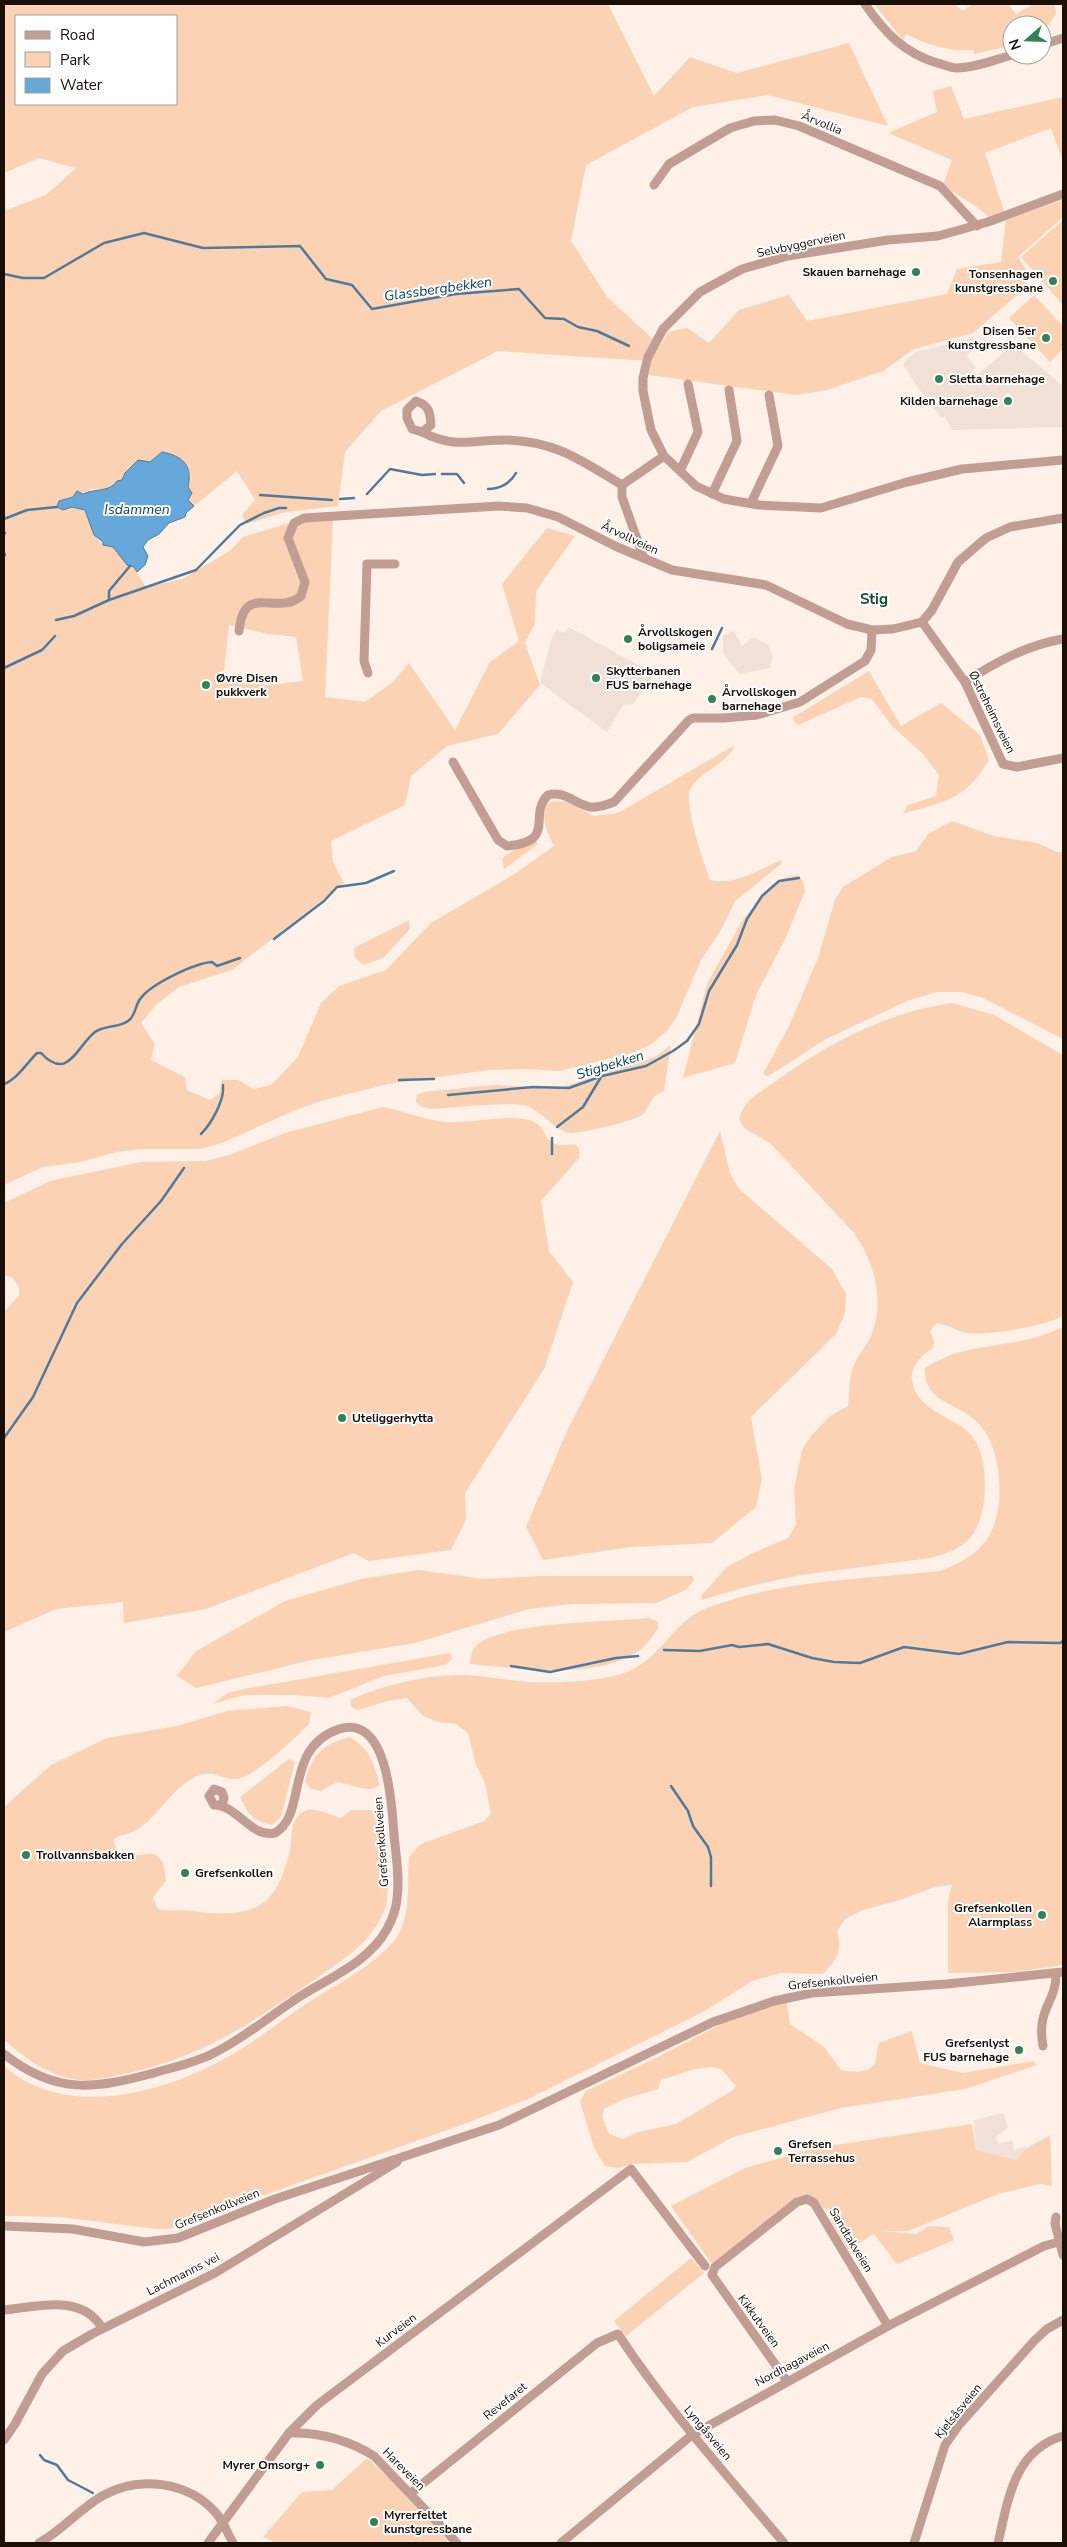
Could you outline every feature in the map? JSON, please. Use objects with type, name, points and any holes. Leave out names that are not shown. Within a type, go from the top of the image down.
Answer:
[{"type":"street","points":[[864,4],[881,27],[898,44],[933,61],[955,68],[1002,58]]},
{"type":"street","name":"Årvollia","points":[[654,185],[669,164],[730,128],[754,121],[775,120],[799,126],[940,186],[977,226]]},
{"type":"street","name":"Selvbyggerveien","points":[[1063,194],[977,226],[938,236],[888,240],[788,256],[742,269],[700,292],[662,328],[644,370],[644,405],[652,430],[664,456],[696,486],[724,499],[821,508],[914,480],[962,468],[1063,460]]},
{"type":"street","points":[[680,471],[698,432],[688,384]]},
{"type":"street","points":[[712,494],[738,440],[729,390]]},
{"type":"street","points":[[751,503],[778,446],[769,395]]},
{"type":"street","points":[[422,432],[441,442],[509,440],[554,446],[622,485]]},
{"type":"street","points":[[622,485],[664,456]]},
{"type":"street","points":[[622,485],[622,496],[643,556]]},
{"type":"street","name":"Årvollveien","points":[[239,631],[242,614],[251,604],[262,602],[285,604],[301,596],[305,582],[288,538],[294,524],[304,518],[499,506],[527,508],[558,517],[616,546],[643,556],[660,567],[766,585],[847,624],[872,630],[893,629],[922,622]]},
{"type":"street","points":[[922,622],[932,610],[952,571],[963,556],[976,544],[1010,527],[1063,518]]},
{"type":"street","points":[[368,673],[364,661],[367,564],[395,564]]},
{"type":"street","name":"Østreheimsveien","points":[[922,622],[965,682],[1003,764],[1017,766],[1063,758]]},
{"type":"street","points":[[453,762],[498,840],[507,846],[520,844],[538,834],[541,805],[548,795],[560,794],[589,806],[602,807],[614,802],[689,720],[693,718],[724,718],[757,714],[800,702],[865,661],[871,650],[872,630]]},
{"type":"street","points":[[965,682],[1022,651],[1063,638]]},
{"type":"street","name":"Grefsenkollveien","points":[[4,2054],[39,2077],[58,2084],[78,2086],[114,2083],[189,2063],[222,2048],[354,1964],[383,1936],[392,1920],[397,1899],[396,1858],[386,1774],[377,1748],[362,1730],[348,1727],[330,1734],[313,1747],[301,1768],[288,1818],[277,1832],[270,1834],[261,1832],[222,1805],[214,1805],[210,1801],[210,1792],[218,1790],[224,1798],[222,1805]]},
{"type":"street","name":"Grefsenkollveien","points":[[4,2226],[66,2229],[144,2242],[188,2236],[259,2205],[378,2170],[403,2157],[474,2135],[515,2118],[713,2022],[774,2001],[812,1993],[947,1984],[1060,1973],[1041,2020],[1043,2046]]},
{"type":"street","name":"Kurveien","points":[[208,2543],[289,2433],[317,2405],[631,2169],[704,2266]]},
{"type":"street","name":"Lachmanns vei","points":[[4,2440],[46,2368],[63,2351],[102,2328],[215,2273],[378,2170]]},
{"type":"street","name":"Sandtakveien","points":[[712,2275],[713,2270],[719,2264],[797,2202],[811,2200],[817,2206],[888,2326]]},
{"type":"street","points":[[1056,2217],[1058,2242],[1063,2255]]},
{"type":"street","name":"Nordhagaveien","points":[[561,2543],[686,2442],[692,2434],[888,2326],[1044,2246],[1058,2242]]},
{"type":"street","name":"Kikkutveien","points":[[712,2275],[787,2381]]},
{"type":"street","points":[[4,2310],[58,2305],[76,2306],[93,2316],[102,2328]]},
{"type":"street","name":"Kjelsåsveien","points":[[914,2543],[938,2463],[950,2438],[1034,2341],[1047,2329],[1063,2320]]},
{"type":"street","name":"Lyngåsveien","points":[[618,2334],[642,2372],[784,2543]]},
{"type":"street","name":"Revefaret","points":[[411,2493],[597,2343],[618,2334]]},
{"type":"street","name":"Hareveien","points":[[289,2433],[310,2432],[335,2438],[362,2448],[379,2460],[457,2543]]},
{"type":"street","points":[[998,2543],[1012,2484],[1019,2469],[1026,2459],[1040,2447],[1063,2436]]},
{"type":"street","points":[[39,2543],[104,2495],[120,2488],[147,2484],[173,2486],[189,2492],[210,2507],[233,2543]]},
{"type":"shaded area","name":"Kilden barnehage","points":[[973,338],[978,342],[967,356],[975,367],[972,371],[978,375],[1013,344],[1063,386],[1063,427],[952,430],[944,416],[942,418],[927,401],[903,365],[916,352]]},
{"type":"shaded area","name":"Skytterbanen FUS barnehage","points":[[569,627],[654,674],[633,704],[623,705],[607,732],[540,683],[551,640],[557,629],[563,633]]},
{"type":"shaded area","points":[[734,631],[742,646],[753,637],[768,645],[773,655],[770,668],[739,674],[723,653],[723,635]]},
{"type":"shaded area","points":[[1003,2113],[1008,2127],[996,2137],[998,2144],[1012,2140],[1014,2150],[1026,2146],[1027,2148],[1016,2160],[976,2150],[974,2120]]},
{"type":"green space","points":[[4,4],[608,4],[654,96],[690,57],[737,73],[849,43],[888,126],[768,95],[693,107],[586,165],[571,241],[607,297],[653,339],[649,361],[498,351],[381,411],[345,452],[338,506],[286,512],[246,524],[242,515],[255,500],[237,471],[194,506],[188,500],[192,493],[188,487],[191,476],[183,460],[150,463],[138,460],[122,480],[106,490],[93,489],[59,501],[57,507],[63,510],[72,507],[85,510],[94,535],[102,544],[113,547],[127,565],[134,567],[146,588],[184,578],[231,550],[243,537],[286,524],[333,519],[325,697],[365,702],[393,682],[409,663],[455,730],[490,662],[519,641],[502,584],[547,528],[575,536],[536,591],[535,623],[525,643],[540,685],[498,734],[447,746],[411,776],[405,805],[331,841],[333,862],[344,883],[232,970],[179,987],[156,1005],[141,1023],[155,1044],[151,1060],[185,1077],[187,1090],[210,1100],[219,1094],[222,1080],[238,1080],[254,1089],[271,1085],[298,1057],[321,1003],[339,986],[386,970],[431,923],[513,875],[554,846],[544,819],[549,802],[565,801],[594,816],[618,813],[735,745],[728,755],[699,778],[690,790],[692,820],[710,880],[729,881],[738,879],[781,860],[781,864],[735,901],[721,930],[701,960],[677,1016],[667,1031],[650,1045],[629,1054],[559,1071],[489,1070],[388,1084],[324,1100],[293,1111],[222,1143],[200,1149],[142,1149],[116,1152],[81,1162],[43,1167],[4,1185],[4,211],[46,195],[76,168],[39,158],[4,173]],"holes":[[[229,625],[268,634],[296,637],[303,681],[268,685],[223,680]]]},
{"type":"green space","points":[[874,4],[954,4],[963,11],[972,4],[1008,4],[1016,14],[1034,4],[1055,4],[1056,14],[1052,20],[1052,15],[1002,15],[1002,48],[974,54],[974,50],[956,50],[939,47],[906,34],[903,40]]},
{"type":"green space","points":[[951,86],[964,119],[1063,97],[1063,162],[1051,128],[985,153],[1005,214],[989,218],[978,208],[943,185],[952,160],[888,133],[937,112],[933,91]]},
{"type":"green space","points":[[1063,200],[1063,217],[1018,257],[1029,274],[1024,289],[973,333],[914,349],[883,371],[827,390],[796,395],[649,375],[653,357],[668,332],[687,328],[709,343],[739,310],[789,295],[807,321],[947,294],[957,269],[1001,262],[1006,219]]},
{"type":"green space","name":"Tonsenhagen kunstgressbane","points":[[1063,220],[1063,305],[1021,257]]},
{"type":"green space","name":"Disen 5er kunstgressbane","points":[[1034,295],[1063,326],[1063,349],[1050,362],[1009,318]]},
{"type":"green space","points":[[869,671],[901,726],[941,703],[980,735],[989,760],[980,774],[962,792],[943,802],[903,814],[908,805],[936,796],[939,775],[923,754],[892,726],[872,699],[861,697],[798,725],[792,718]]},
{"type":"green space","points":[[952,821],[994,836],[1037,843],[1057,852],[1063,852],[1063,1039],[983,998],[962,992],[937,992],[907,1001],[826,1039],[773,1073],[767,1076],[763,1074],[789,1026],[818,958],[835,900],[843,887],[892,857],[916,851],[928,834]]},
{"type":"green space","points":[[536,840],[538,844],[504,869],[502,858],[517,848]]},
{"type":"green space","points":[[798,875],[803,881],[805,892],[784,941],[756,995],[735,1063],[683,1078],[707,984],[742,921],[772,885],[787,877]]},
{"type":"green space","points":[[409,920],[410,929],[383,958],[363,965],[355,957],[354,948]]},
{"type":"green space","points":[[952,1003],[994,1015],[1063,1055],[1063,1316],[1030,1327],[976,1334],[937,1323],[930,1331],[934,1341],[933,1348],[917,1362],[912,1376],[916,1392],[921,1400],[964,1429],[972,1436],[978,1446],[982,1458],[985,1487],[981,1517],[976,1529],[961,1546],[930,1558],[800,1575],[742,1588],[702,1600],[701,1596],[727,1567],[788,1538],[796,1525],[794,1490],[802,1450],[811,1436],[830,1416],[848,1406],[852,1370],[857,1358],[870,1338],[875,1325],[877,1311],[878,1297],[873,1270],[854,1233],[770,1143],[744,1128],[739,1119],[741,1114],[751,1099],[796,1067],[837,1042],[882,1021],[905,1013]]},
{"type":"green space","points":[[671,1045],[664,1091],[652,1099],[645,1112],[637,1118],[599,1128],[569,1133],[527,1106],[495,1104],[431,1109],[420,1106],[416,1102],[417,1095],[424,1092],[493,1085],[559,1088],[655,1057]]},
{"type":"green space","points":[[383,1107],[446,1122],[502,1118],[524,1119],[538,1125],[547,1138],[555,1144],[575,1144],[579,1149],[579,1158],[541,1201],[549,1251],[573,1282],[544,1369],[465,1493],[466,1520],[451,1550],[369,1561],[354,1553],[206,1609],[124,1623],[123,1602],[56,1609],[4,1632],[4,1312],[19,1295],[19,1287],[13,1278],[4,1275],[4,1203],[50,1181],[141,1162],[206,1161],[229,1155],[285,1133]]},
{"type":"green space","points":[[720,1131],[730,1173],[739,1189],[832,1269],[846,1294],[845,1313],[836,1334],[751,1417],[762,1479],[756,1507],[712,1543],[631,1547],[543,1560],[526,1527],[568,1429]]},
{"type":"green space","points":[[1063,1327],[1063,1965],[1015,1972],[948,1973],[948,1900],[952,1885],[935,1887],[897,1901],[863,1910],[845,1919],[837,1931],[839,1938],[838,1954],[823,1974],[780,1973],[752,1981],[703,2012],[528,2099],[467,2123],[169,2229],[60,2217],[4,2216],[4,2066],[29,2083],[57,2093],[86,2097],[117,2095],[147,2090],[205,2069],[251,2043],[373,1961],[394,1941],[406,1914],[409,1857],[421,1844],[484,1821],[491,1814],[485,1783],[476,1765],[468,1733],[456,1724],[438,1722],[423,1716],[407,1698],[387,1701],[358,1710],[351,1707],[350,1700],[404,1682],[446,1675],[468,1675],[528,1682],[582,1681],[614,1676],[630,1671],[643,1663],[683,1624],[707,1608],[735,1599],[793,1586],[941,1571],[955,1565],[980,1548],[989,1536],[994,1524],[998,1510],[999,1495],[997,1463],[987,1435],[979,1424],[962,1411],[936,1396],[926,1380],[925,1368],[951,1355],[1034,1338]]},
{"type":"green space","points":[[419,1570],[483,1579],[539,1576],[692,1576],[694,1580],[687,1589],[657,1603],[572,1604],[529,1609],[415,1643],[312,1660],[196,1688],[177,1676],[196,1651],[285,1601],[361,1579]]},
{"type":"green space","points":[[649,1618],[658,1622],[658,1629],[643,1647],[619,1661],[600,1666],[555,1670],[470,1664],[473,1651],[478,1644],[511,1631],[559,1624]]},
{"type":"green space","points":[[450,1653],[452,1659],[445,1665],[384,1676],[329,1698],[295,1695],[244,1695],[212,1704],[228,1693],[244,1689]]},
{"type":"green space","points":[[288,1706],[311,1712],[309,1724],[265,1764],[237,1779],[205,1774],[190,1780],[174,1793],[145,1824],[134,1832],[113,1840],[118,1852],[131,1855],[155,1854],[163,1862],[166,1881],[153,1897],[158,1909],[236,1913],[260,1905],[270,1897],[278,1885],[291,1847],[293,1825],[300,1814],[313,1810],[341,1818],[351,1810],[373,1810],[380,1820],[383,1831],[388,1886],[385,1909],[376,1927],[350,1954],[286,1999],[223,2038],[179,2058],[129,2073],[99,2079],[80,2080],[49,2071],[21,2054],[4,2040],[4,1807],[51,1765],[107,1738],[177,1726],[227,1711]]},
{"type":"green space","points":[[350,1737],[367,1752],[373,1763],[380,1785],[375,1788],[365,1789],[337,1782],[321,1791],[311,1789],[305,1782],[315,1758],[325,1747]]},
{"type":"green space","points":[[289,1759],[295,1762],[281,1817],[272,1825],[255,1819],[246,1809],[240,1797]]},
{"type":"green space","points":[[786,1998],[790,2024],[824,2047],[841,2070],[845,2071],[864,2071],[872,2067],[875,2063],[879,2043],[912,2031],[920,2063],[963,2073],[1034,2061],[1037,2065],[965,2089],[841,2108],[733,2137],[687,2162],[632,2164],[619,2168],[605,2166],[594,2148],[580,2101],[586,2091],[660,2056],[727,2021]],"holes":[[[714,2067],[722,2070],[736,2086],[730,2092],[676,2124],[638,2132],[623,2139],[609,2134],[602,2117],[604,2109],[624,2099],[658,2089],[661,2080],[695,2069]]]},
{"type":"green space","points":[[972,2124],[976,2150],[1016,2160],[1027,2148],[1050,2135],[1052,2186],[1040,2184],[998,2194],[908,2231],[882,2231],[916,2234],[929,2226],[949,2227],[954,2240],[897,2264],[874,2234],[848,2250],[830,2219],[837,2217],[805,2195],[712,2264],[671,2206],[745,2168],[816,2148]]},
{"type":"green space","points":[[691,2258],[704,2273],[626,2336],[614,2321]]},
{"type":"green space","points":[[367,2458],[405,2492],[449,2543],[276,2543],[263,2537],[302,2492],[332,2490]]},
{"type":"water","name":"Isdammen","points":[[162,452],[181,459],[188,468],[188,487],[192,493],[188,500],[194,506],[186,513],[185,517],[169,523],[159,534],[148,540],[143,547],[148,556],[145,565],[137,572],[134,567],[127,565],[113,547],[103,545],[103,542],[94,535],[85,510],[72,507],[63,510],[57,507],[59,501],[73,497],[77,491],[83,494],[106,489],[114,485],[117,481],[122,480],[125,473],[138,460],[150,462]]},
{"type":"waterway","name":"Glassbergbekken","points":[[4,274],[23,278],[44,278],[104,243],[144,233],[203,248],[300,246],[326,279],[352,285],[372,309],[456,294],[519,289],[545,318],[564,319],[578,327],[597,331],[629,346]]},
{"type":"waterway","points":[[367,494],[390,469],[422,475],[435,474]]},
{"type":"waterway","points":[[488,489],[504,485],[516,473]]},
{"type":"waterway","points":[[442,474],[457,474],[464,483]]},
{"type":"waterway","points":[[260,495],[332,500]]},
{"type":"waterway","points":[[340,499],[354,498]]},
{"type":"waterway","points":[[4,519],[27,510],[57,507]]},
{"type":"waterway","points":[[109,600],[196,570],[240,525],[264,513],[279,508],[286,508]]},
{"type":"waterway","points":[[56,620],[74,616],[109,600],[109,591],[130,566]]},
{"type":"waterway","points":[[712,649],[722,628]]},
{"type":"waterway","points":[[4,668],[42,650],[55,636]]},
{"type":"waterway","points":[[274,939],[324,901],[337,887],[366,883],[394,871]]},
{"type":"waterway","name":"Stigbekken","points":[[448,1095],[533,1087],[569,1088],[602,1076],[646,1066],[673,1051],[687,1041],[699,1024],[709,991],[737,945],[747,919],[762,896],[779,881],[799,878]]},
{"type":"waterway","points":[[4,1084],[18,1075],[37,1053],[41,1053],[50,1061],[58,1064],[65,1063],[77,1053],[95,1032],[131,1019],[138,1003],[146,992],[163,981],[204,963],[212,962],[217,966],[240,958]]},
{"type":"waterway","points":[[557,1127],[583,1107],[601,1077]]},
{"type":"waterway","points":[[399,1080],[434,1079]]},
{"type":"waterway","points":[[201,1134],[217,1111],[222,1098],[223,1085]]},
{"type":"waterway","points":[[552,1138],[552,1154]]},
{"type":"waterway","points":[[4,1438],[33,1397],[77,1303],[122,1244],[161,1201],[184,1168]]},
{"type":"waterway","points":[[664,1650],[700,1651],[732,1645],[739,1647],[768,1644],[812,1658],[834,1662],[860,1663],[904,1647],[959,1654],[1008,1642],[1060,1643],[1063,1641]]},
{"type":"waterway","points":[[511,1666],[550,1672],[616,1658],[638,1656]]},
{"type":"waterway","points":[[671,1786],[688,1811],[693,1826],[708,1847],[711,1857],[711,1886]]},
{"type":"waterway","points":[[40,2455],[44,2460],[57,2465],[68,2480],[93,2493]]},
{"type":"place","name":"Skauen barnehage","points":[[916,272]]},
{"type":"place","name":"Tonsenhagen kunstgressbane","points":[[1053,281]]},
{"type":"place","name":"Disen 5er kunstgressbane","points":[[1046,338]]},
{"type":"place","name":"Sletta barnehage","points":[[939,379]]},
{"type":"place","name":"Kilden barnehage","points":[[1008,401]]},
{"type":"place","name":"Årvollskogen boligsameie","points":[[628,639]]},
{"type":"place","name":"Skytterbanen FUS barnehage","points":[[596,678]]},
{"type":"place","name":"Øvre Disen pukkverk","points":[[206,685]]},
{"type":"place","name":"Årvollskogen barnehage","points":[[712,699]]},
{"type":"place","name":"Uteliggerhytta","points":[[342,1418]]},
{"type":"place","name":"Trollvannsbakken","points":[[26,1855]]},
{"type":"place","name":"Grefsenkollen","points":[[185,1873]]},
{"type":"place","name":"Grefsenkollen Alarmplass","points":[[1042,1915]]},
{"type":"place","name":"Grefsenlyst FUS barnehage","points":[[1019,2050]]},
{"type":"place","name":"Grefsen Terrassehus","points":[[778,2151]]},
{"type":"place","name":"Myrer Omsorg+","points":[[320,2465]]},
{"type":"place","name":"Myrerfeltet kunstgressbane","points":[[374,2522]]},
{"type":"district","name":"Stig","points":[[874,599]]}]
